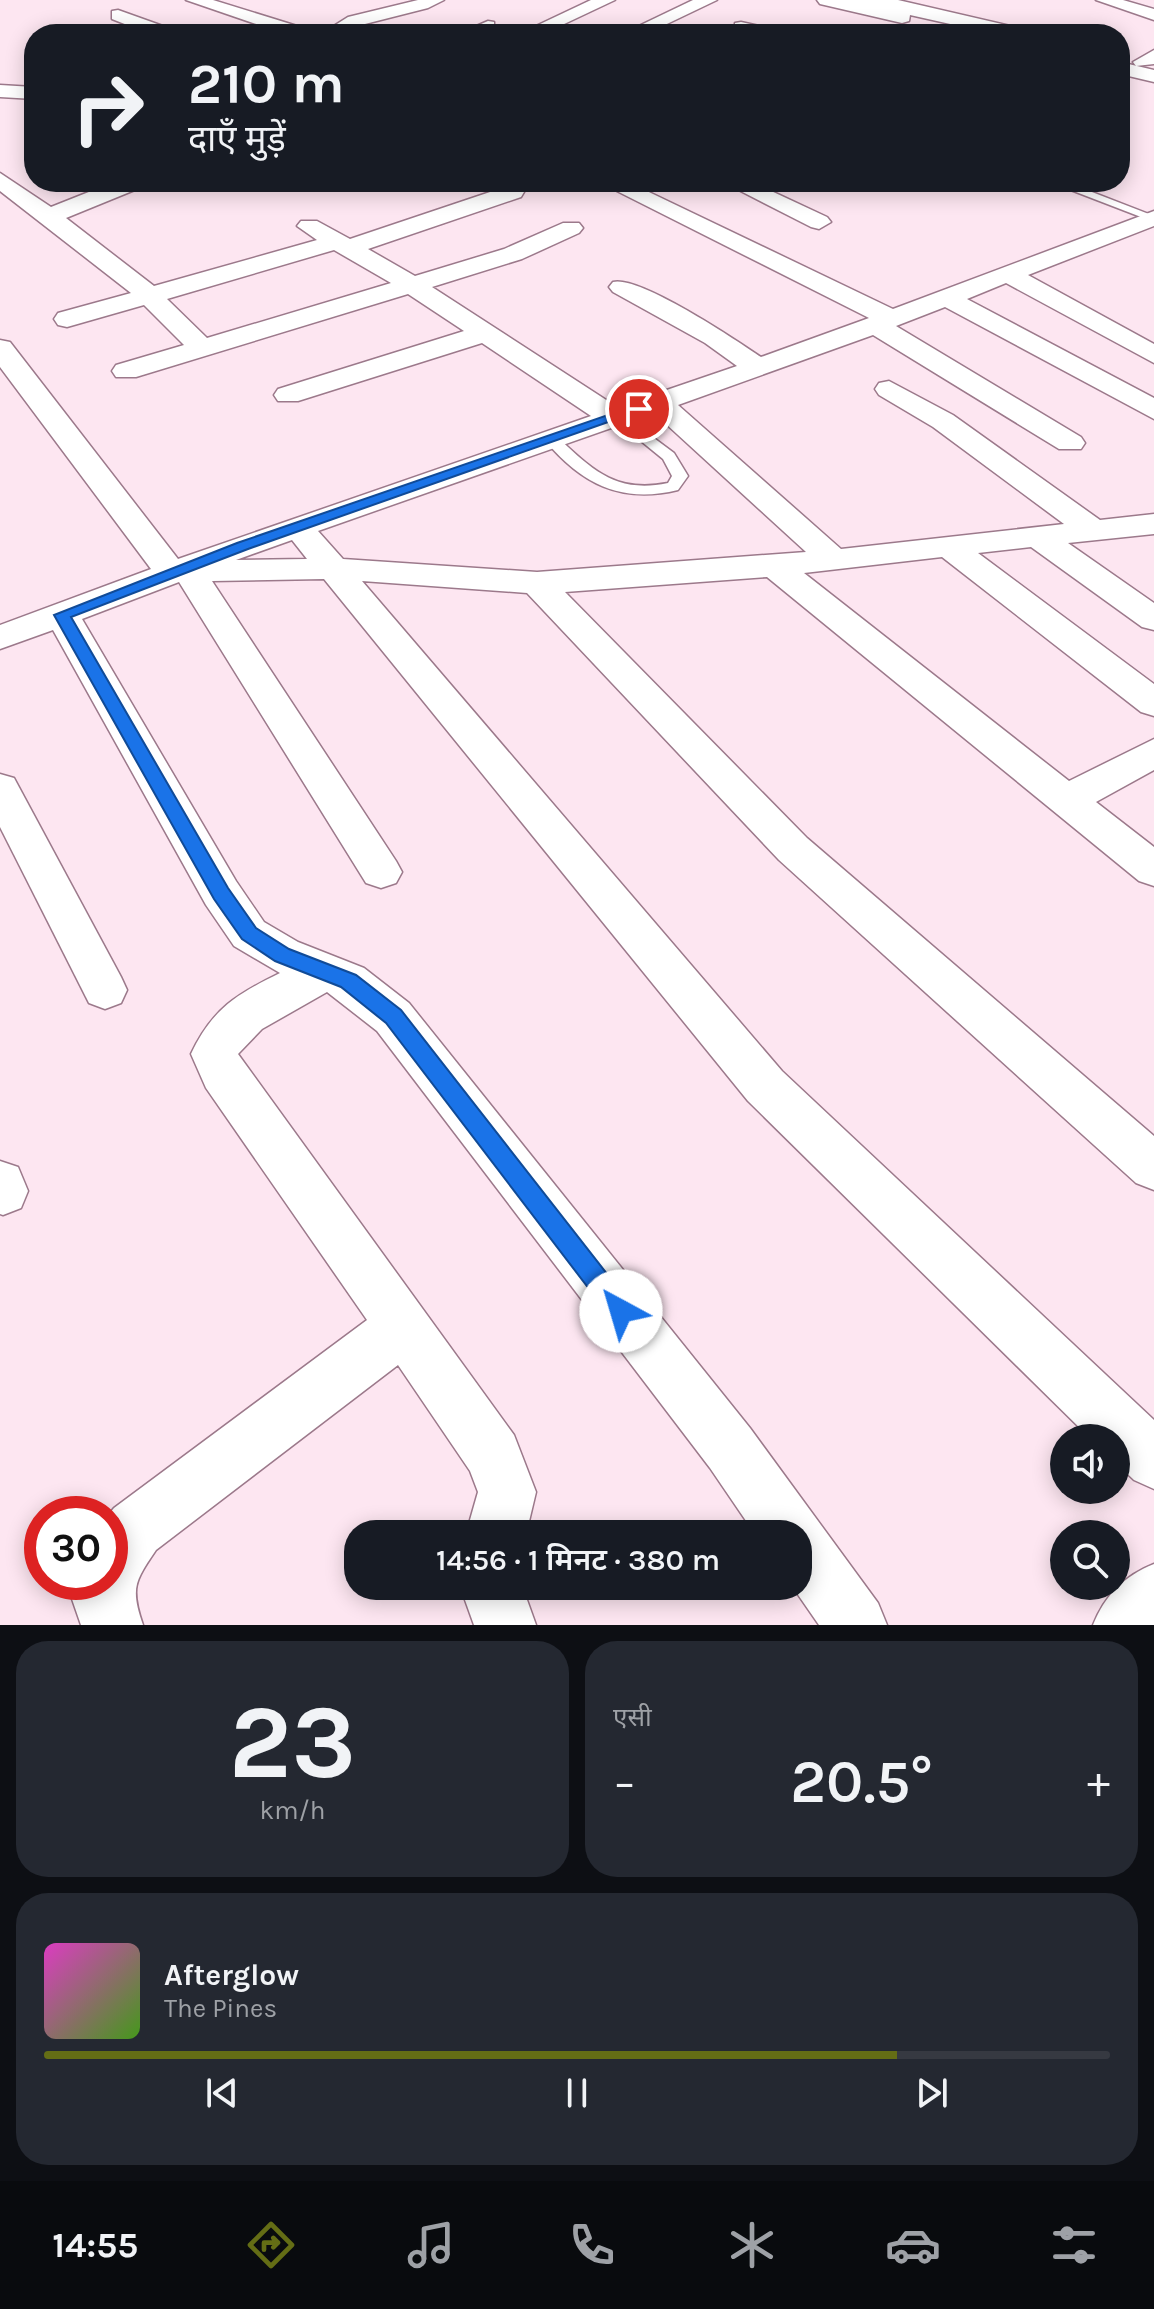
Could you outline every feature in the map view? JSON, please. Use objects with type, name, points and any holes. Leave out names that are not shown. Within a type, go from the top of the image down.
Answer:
[{"type":"main road","points":[[827,0],[923,24]]},
{"type":"main road","points":[[872,0],[977,24]]},
{"type":"main road","points":[[1130,59],[1151,64]]},
{"type":"main road","points":[[1130,67],[1151,64]]},
{"type":"street","points":[[195,0],[288,24]]},
{"type":"street","points":[[334,24],[396,13],[435,0]]},
{"type":"street","points":[[551,24],[606,0]]},
{"type":"street","points":[[654,24],[708,0]]},
{"type":"street","points":[[1105,0],[1154,15]]},
{"type":"street","points":[[323,24],[362,4],[396,13]]},
{"type":"street","points":[[118,15],[141,24]]},
{"type":"street","points":[[0,91],[24,92]]},
{"type":"street","points":[[0,97],[24,93]]},
{"type":"street","points":[[0,177],[24,170]]},
{"type":"street","points":[[0,177],[148,295],[203,349]]},
{"type":"street","points":[[50,216],[109,192]]},
{"type":"street","points":[[67,319],[342,245],[513,192]]},
{"type":"street","points":[[630,192],[884,322],[1070,443]]},
{"type":"street","points":[[685,220],[726,198],[758,193],[819,222]]},
{"type":"street","points":[[0,638],[298,527],[758,368],[1153,218]]},
{"type":"street","points":[[309,226],[413,286],[617,417]]},
{"type":"street","points":[[126,371],[513,254],[571,228]]},
{"type":"street","points":[[1021,269],[1149,326],[1127,342]]},
{"type":"street","points":[[1021,269],[1127,342],[1154,355]]},
{"type":"street","points":[[622,287],[714,337],[758,368]]},
{"type":"street","points":[[947,298],[1154,410]]},
{"type":"street","points":[[288,395],[485,333]]},
{"type":"street","points":[[0,349],[179,572],[381,872]]},
{"type":"street","points":[[889,389],[943,421],[1097,533]]},
{"type":"street","points":[[658,402],[834,560]]},
{"type":"street","points":[[179,572],[332,569],[537,583],[774,566],[1097,533],[1154,524]]},
{"type":"street","points":[[298,527],[765,1086],[1154,1460]]},
{"type":"street","points":[[1040,539],[1154,619]]},
{"type":"street","points":[[950,548],[1154,703]]},
{"type":"street","points":[[774,566],[1154,870]]},
{"type":"street","points":[[537,583],[793,849],[1154,1167]]},
{"type":"street","points":[[62,615],[221,893],[249,934],[282,955],[348,981],[393,1017],[730,1448],[781,1520]]},
{"type":"street","points":[[1067,800],[1154,753]]},
{"type":"street","points":[[0,788],[105,990]]},
{"type":"street","points":[[325,972],[242,1018],[220,1036],[214,1054],[223,1073],[494,1455],[507,1492],[500,1520]]},
{"type":"street","points":[[128,1539],[135,1529],[403,1327]]},
{"type":"street","points":[[812,1563],[856,1625]]},
{"type":"street","points":[[1124,1625],[1154,1595]]},
{"type":"street","points":[[103,1600],[112,1625]]},
{"type":"street","points":[[496,1600],[505,1625]]},
{"type":"lane","points":[[1083,192],[1153,218]]},
{"type":"lane","points":[[551,439],[587,472],[628,493],[652,493],[673,487],[680,476],[669,456],[617,417]]},
{"type":"route","points":[[621,1311],[393,1017],[348,981],[282,955],[249,934],[221,893],[62,615],[243,546],[639,409]]}]
